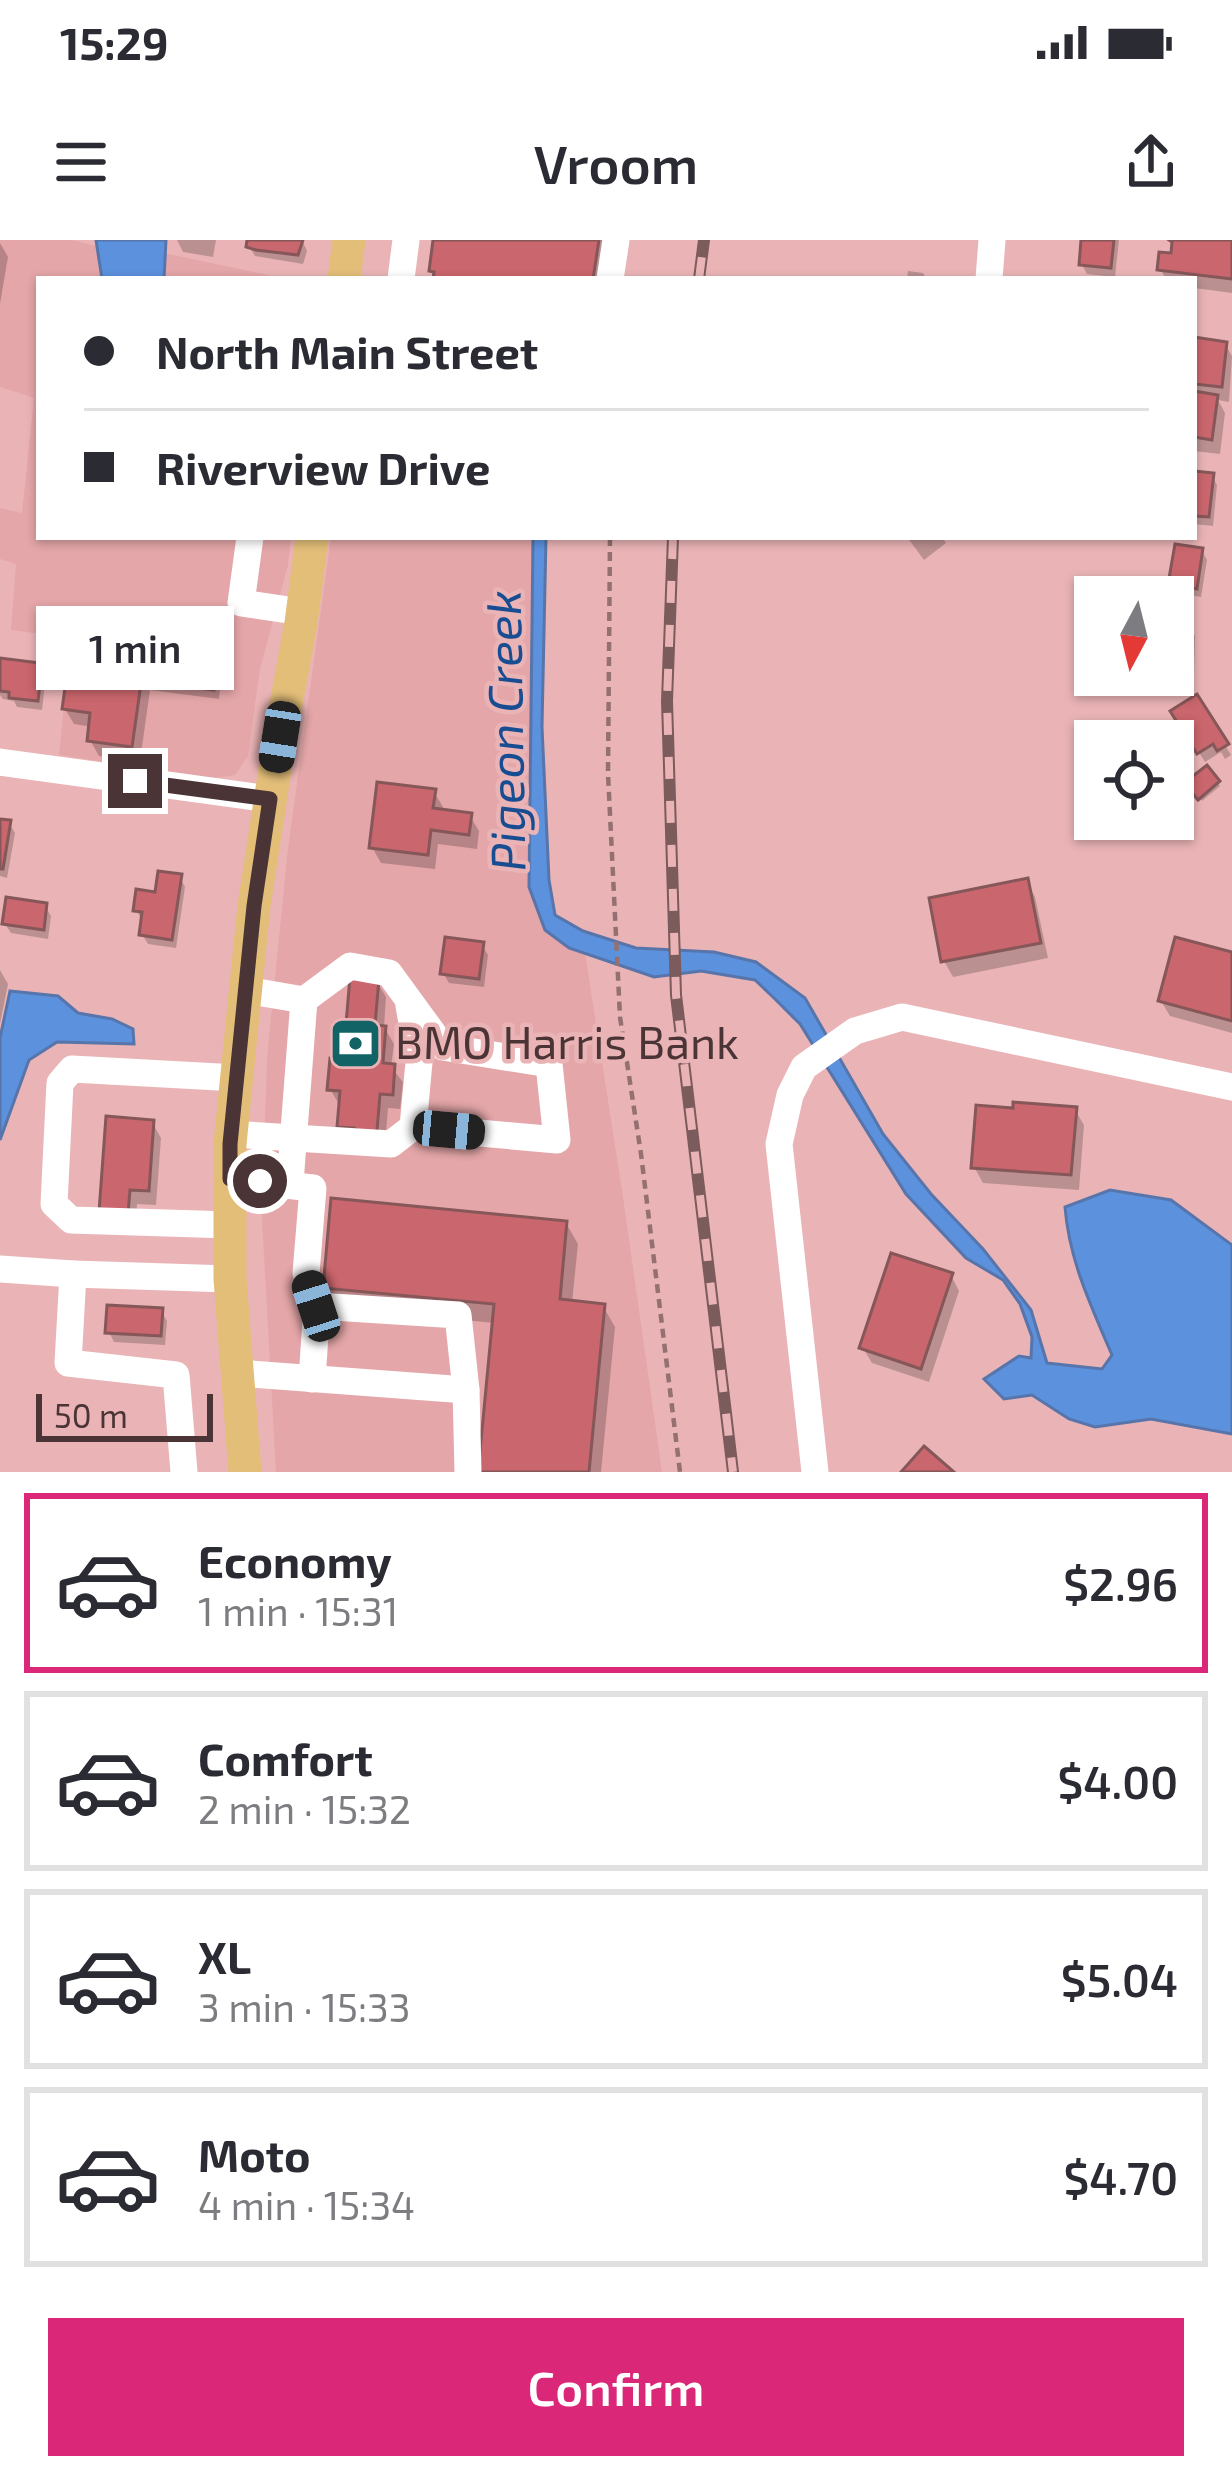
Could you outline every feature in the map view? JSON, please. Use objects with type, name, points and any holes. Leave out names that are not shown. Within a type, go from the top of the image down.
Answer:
[{"type":"main road","points":[[344,276],[349,240]]},
{"type":"main road","points":[[245,1472],[230,1279],[231,1134],[270,799],[312,540]]},
{"type":"street","points":[[401,276],[406,240]]},
{"type":"street","points":[[610,276],[616,240]]},
{"type":"street","points":[[988,276],[992,240]]},
{"type":"street","points":[[250,540],[241,603],[302,612]]},
{"type":"street","points":[[0,762],[270,799]]},
{"type":"street","points":[[231,1134],[391,1144],[413,1127],[557,1140],[549,1064],[443,1047],[388,973],[350,966],[304,1000],[245,990]]},
{"type":"street","points":[[290,1183],[304,1000]]},
{"type":"street","points":[[408,1000],[418,1062],[413,1127]]},
{"type":"street","points":[[815,1472],[779,1144],[790,1096],[804,1067],[856,1031],[902,1017],[1232,1088]]},
{"type":"street","points":[[230,1225],[71,1220],[54,1204],[60,1083],[72,1069],[237,1078]]},
{"type":"street","points":[[230,1179],[313,1188],[306,1273],[316,1306],[312,1379]]},
{"type":"street","points":[[0,1269],[230,1279]]},
{"type":"street","points":[[73,1274],[68,1364],[176,1375],[184,1472]]},
{"type":"street","points":[[316,1306],[458,1315],[468,1472]]},
{"type":"street","points":[[237,1373],[466,1390]]},
{"type":"path","points":[[610,540],[608,774],[620,1017],[680,1472]]},
{"type":"shaded area","points":[[0,240],[72,240],[96,246],[101,276],[36,276],[36,540],[291,540],[260,669],[248,756],[235,775],[213,778],[59,755],[71,638],[11,630],[16,564],[0,559],[0,508],[22,513],[34,398],[0,387]]},
{"type":"shaded area","points":[[164,253],[272,276],[164,276]]},
{"type":"shaded area","points":[[331,540],[533,540],[529,887],[569,948],[585,953],[662,1472],[276,1472],[262,1220],[267,1058],[288,848]]},
{"type":"water","points":[[96,240],[166,240],[164,276],[102,276]]},
{"type":"water","points":[[533,540],[546,540],[542,727],[555,915],[583,931],[636,948],[714,952],[756,962],[805,998],[883,1134],[1031,1310],[1047,1363],[1102,1369],[1112,1355],[1076,1264],[1065,1207],[1110,1190],[1171,1200],[1232,1245],[1232,1434],[1151,1419],[1095,1427],[1069,1419],[1032,1395],[1004,1399],[984,1379],[1019,1356],[1031,1358],[1032,1337],[1020,1304],[1003,1280],[966,1258],[906,1194],[800,1024],[755,980],[701,971],[654,977],[569,948],[545,930],[529,887]]},
{"type":"water","points":[[10,991],[58,996],[78,1013],[112,1019],[133,1029],[134,1044],[57,1042],[29,1060],[0,1140],[0,1038]]},
{"type":"building","points":[[247,240],[303,240],[298,255],[256,250],[246,247]]},
{"type":"building","points":[[433,240],[599,240],[593,276],[433,276],[429,271]]},
{"type":"building","points":[[1081,240],[1114,240],[1111,268],[1079,265]]},
{"type":"building","points":[[1169,240],[1232,240],[1232,279],[1157,270],[1159,252],[1171,253]]},
{"type":"building","points":[[1197,337],[1227,342],[1222,387],[1197,384]]},
{"type":"building","points":[[1197,392],[1218,395],[1212,440],[1197,438]]},
{"type":"building","points":[[1197,471],[1214,473],[1209,517],[1197,516]]},
{"type":"building","points":[[1175,544],[1203,548],[1197,589],[1194,576],[1169,576]]},
{"type":"building","points":[[72,638],[146,648],[132,747],[87,741],[90,713],[62,709]]},
{"type":"building","points":[[42,645],[68,647],[65,678],[41,676],[38,701],[9,698],[9,692],[0,691],[0,658],[40,663]]},
{"type":"building","points":[[148,649],[218,659],[214,690],[144,681]]},
{"type":"building","points":[[1194,696],[1229,744],[1217,751],[1213,744],[1197,754],[1194,720],[1176,720],[1170,711]]},
{"type":"building","points":[[1207,765],[1220,781],[1198,800],[1194,775]]},
{"type":"building","points":[[377,782],[436,789],[433,808],[472,813],[469,835],[431,830],[428,855],[369,848]]},
{"type":"building","points":[[0,819],[11,820],[3,869],[0,869]]},
{"type":"building","points":[[158,871],[182,874],[172,940],[139,935],[142,912],[133,911],[136,889],[155,892]]},
{"type":"building","points":[[1028,878],[1041,943],[941,962],[929,898]]},
{"type":"building","points":[[6,897],[47,903],[44,930],[2,924]]},
{"type":"building","points":[[445,937],[484,942],[479,979],[440,974]]},
{"type":"building","points":[[1175,937],[1232,952],[1232,1021],[1158,1001]]},
{"type":"building","points":[[350,977],[379,979],[375,1025],[386,1026],[383,1063],[395,1064],[393,1095],[380,1094],[376,1143],[354,1128],[337,1127],[340,1091],[327,1090],[330,1058],[343,1059]]},
{"type":"building","points":[[1013,1102],[1077,1107],[1071,1175],[971,1168],[976,1105],[1013,1108]]},
{"type":"building","points":[[106,1116],[154,1120],[149,1191],[130,1190],[128,1214],[99,1212]]},
{"type":"building","points":[[331,1198],[567,1221],[560,1299],[605,1304],[589,1472],[478,1472],[494,1304],[323,1288]]},
{"type":"building","points":[[891,1253],[953,1273],[921,1369],[859,1348]]},
{"type":"building","points":[[107,1305],[163,1308],[161,1336],[105,1333]]},
{"type":"building","points":[[924,1446],[954,1472],[901,1472]]},
{"type":"railway","points":[[699,276],[704,240]]},
{"type":"railway","points":[[673,540],[667,701],[676,995],[733,1472]]},
{"type":"place","name":"BMO Harris Bank","points":[[356,1043]]},
{"type":"route","points":[[135,781],[270,799],[230,1144],[230,1179],[260,1181]]},
{"type":"water label","name":"Pigeon Creek","points":[[506,731]]}]
